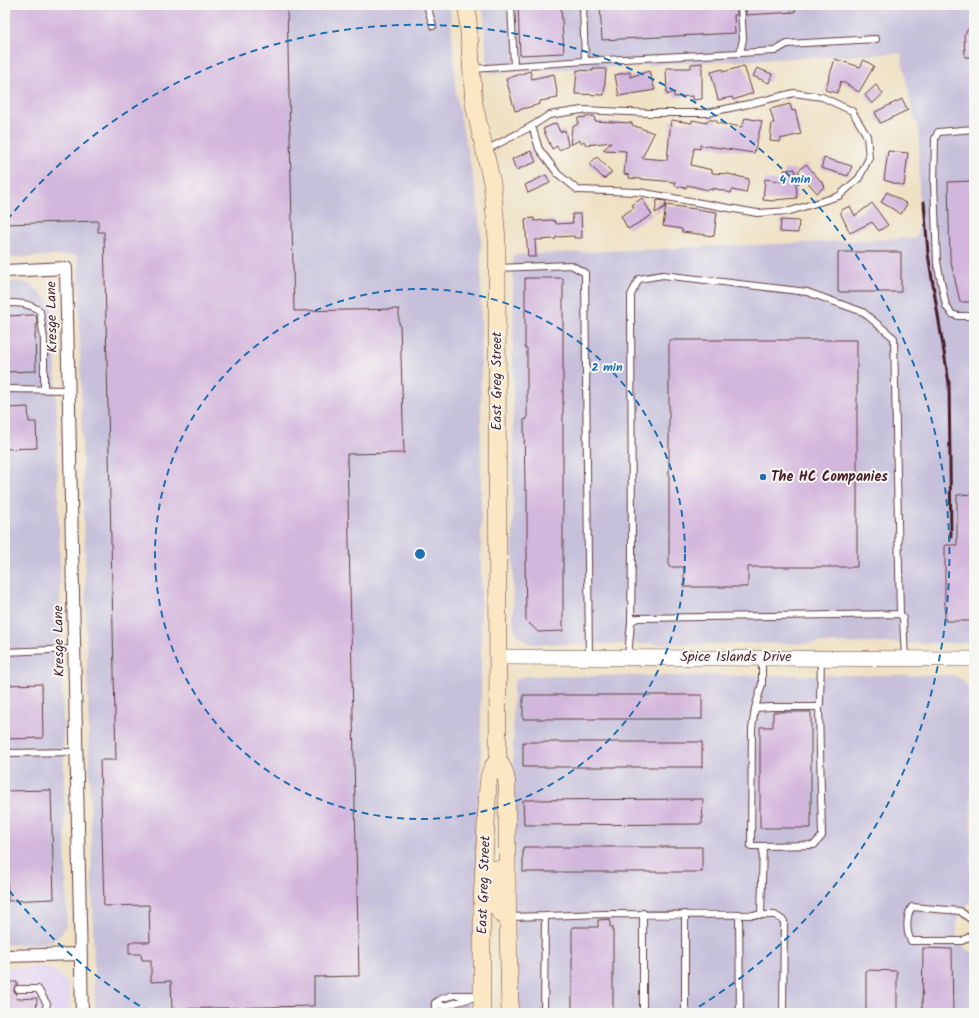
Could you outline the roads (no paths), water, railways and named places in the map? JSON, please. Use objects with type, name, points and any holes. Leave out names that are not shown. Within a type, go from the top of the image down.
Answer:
[{"type":"main road","name":"East Greg Street","points":[[467,5],[476,116],[485,150],[494,203],[497,239],[498,760],[506,775],[507,784],[510,1013]]},
{"type":"main road","name":"East Greg Street","points":[[482,1013],[482,908],[489,775],[492,767],[498,760]]},
{"type":"main road","points":[[486,827],[494,860],[496,905],[501,914],[508,917]]},
{"type":"street","name":"Kresge Lane","points":[[5,271],[66,268],[82,1013]]},
{"type":"street","name":"Spice Islands Drive","points":[[498,657],[974,659]]},
{"type":"street","points":[[5,956],[80,954]]},
{"type":"lane","points":[[427,5],[433,26]]},
{"type":"lane","points":[[511,5],[514,66]]},
{"type":"lane","points":[[583,5],[585,61]]},
{"type":"lane","points":[[740,53],[744,39],[741,5]]},
{"type":"lane","points":[[471,69],[585,61],[775,51],[786,44],[876,39]]},
{"type":"lane","points":[[485,150],[532,126],[549,115],[582,110],[650,113],[707,113],[753,104],[794,93],[822,97],[852,111],[867,136],[869,158],[859,178],[839,196],[790,211],[757,213],[639,192],[578,190],[558,174],[539,149],[532,126]]},
{"type":"lane","points":[[974,129],[938,132],[935,139],[934,183],[937,262],[946,306],[952,314],[958,316],[974,316]]},
{"type":"lane","points":[[497,268],[571,265],[585,273],[589,657]]},
{"type":"lane","points":[[628,657],[631,622],[632,553],[631,295],[639,278],[663,275],[807,292],[863,312],[894,338],[900,614],[903,618],[905,658]]},
{"type":"lane","points":[[5,303],[22,303],[33,306],[40,312],[44,340],[44,390]]},
{"type":"lane","points":[[5,389],[69,390]]},
{"type":"lane","points":[[631,622],[637,618],[900,614]]},
{"type":"lane","points":[[5,652],[74,649]]},
{"type":"lane","points":[[762,657],[762,684],[755,708],[752,729],[751,846],[814,845],[822,836],[819,707],[820,658]]},
{"type":"lane","points":[[755,708],[819,707]]},
{"type":"lane","points":[[5,753],[76,752]]},
{"type":"lane","points":[[761,914],[763,846]]},
{"type":"lane","points":[[974,922],[960,910],[912,907],[908,912],[908,936],[911,941],[962,941],[974,934]]},
{"type":"lane","points":[[508,917],[643,913],[775,915],[784,921],[783,1013]]},
{"type":"lane","points":[[643,913],[643,1013]]},
{"type":"lane","points":[[685,914],[685,1013]]},
{"type":"lane","points":[[739,914],[740,1013]]},
{"type":"lane","points":[[544,1013],[545,916]]},
{"type":"lane","points":[[18,989],[38,989],[47,1004],[44,1013]]},
{"type":"lane","points":[[435,1013],[435,1003],[443,998],[454,995],[482,995]]},
{"type":"railway","points":[[924,202],[928,254],[949,383],[951,537]]},
{"type":"place","name":"The HC Companies","points":[[763,477]]}]
